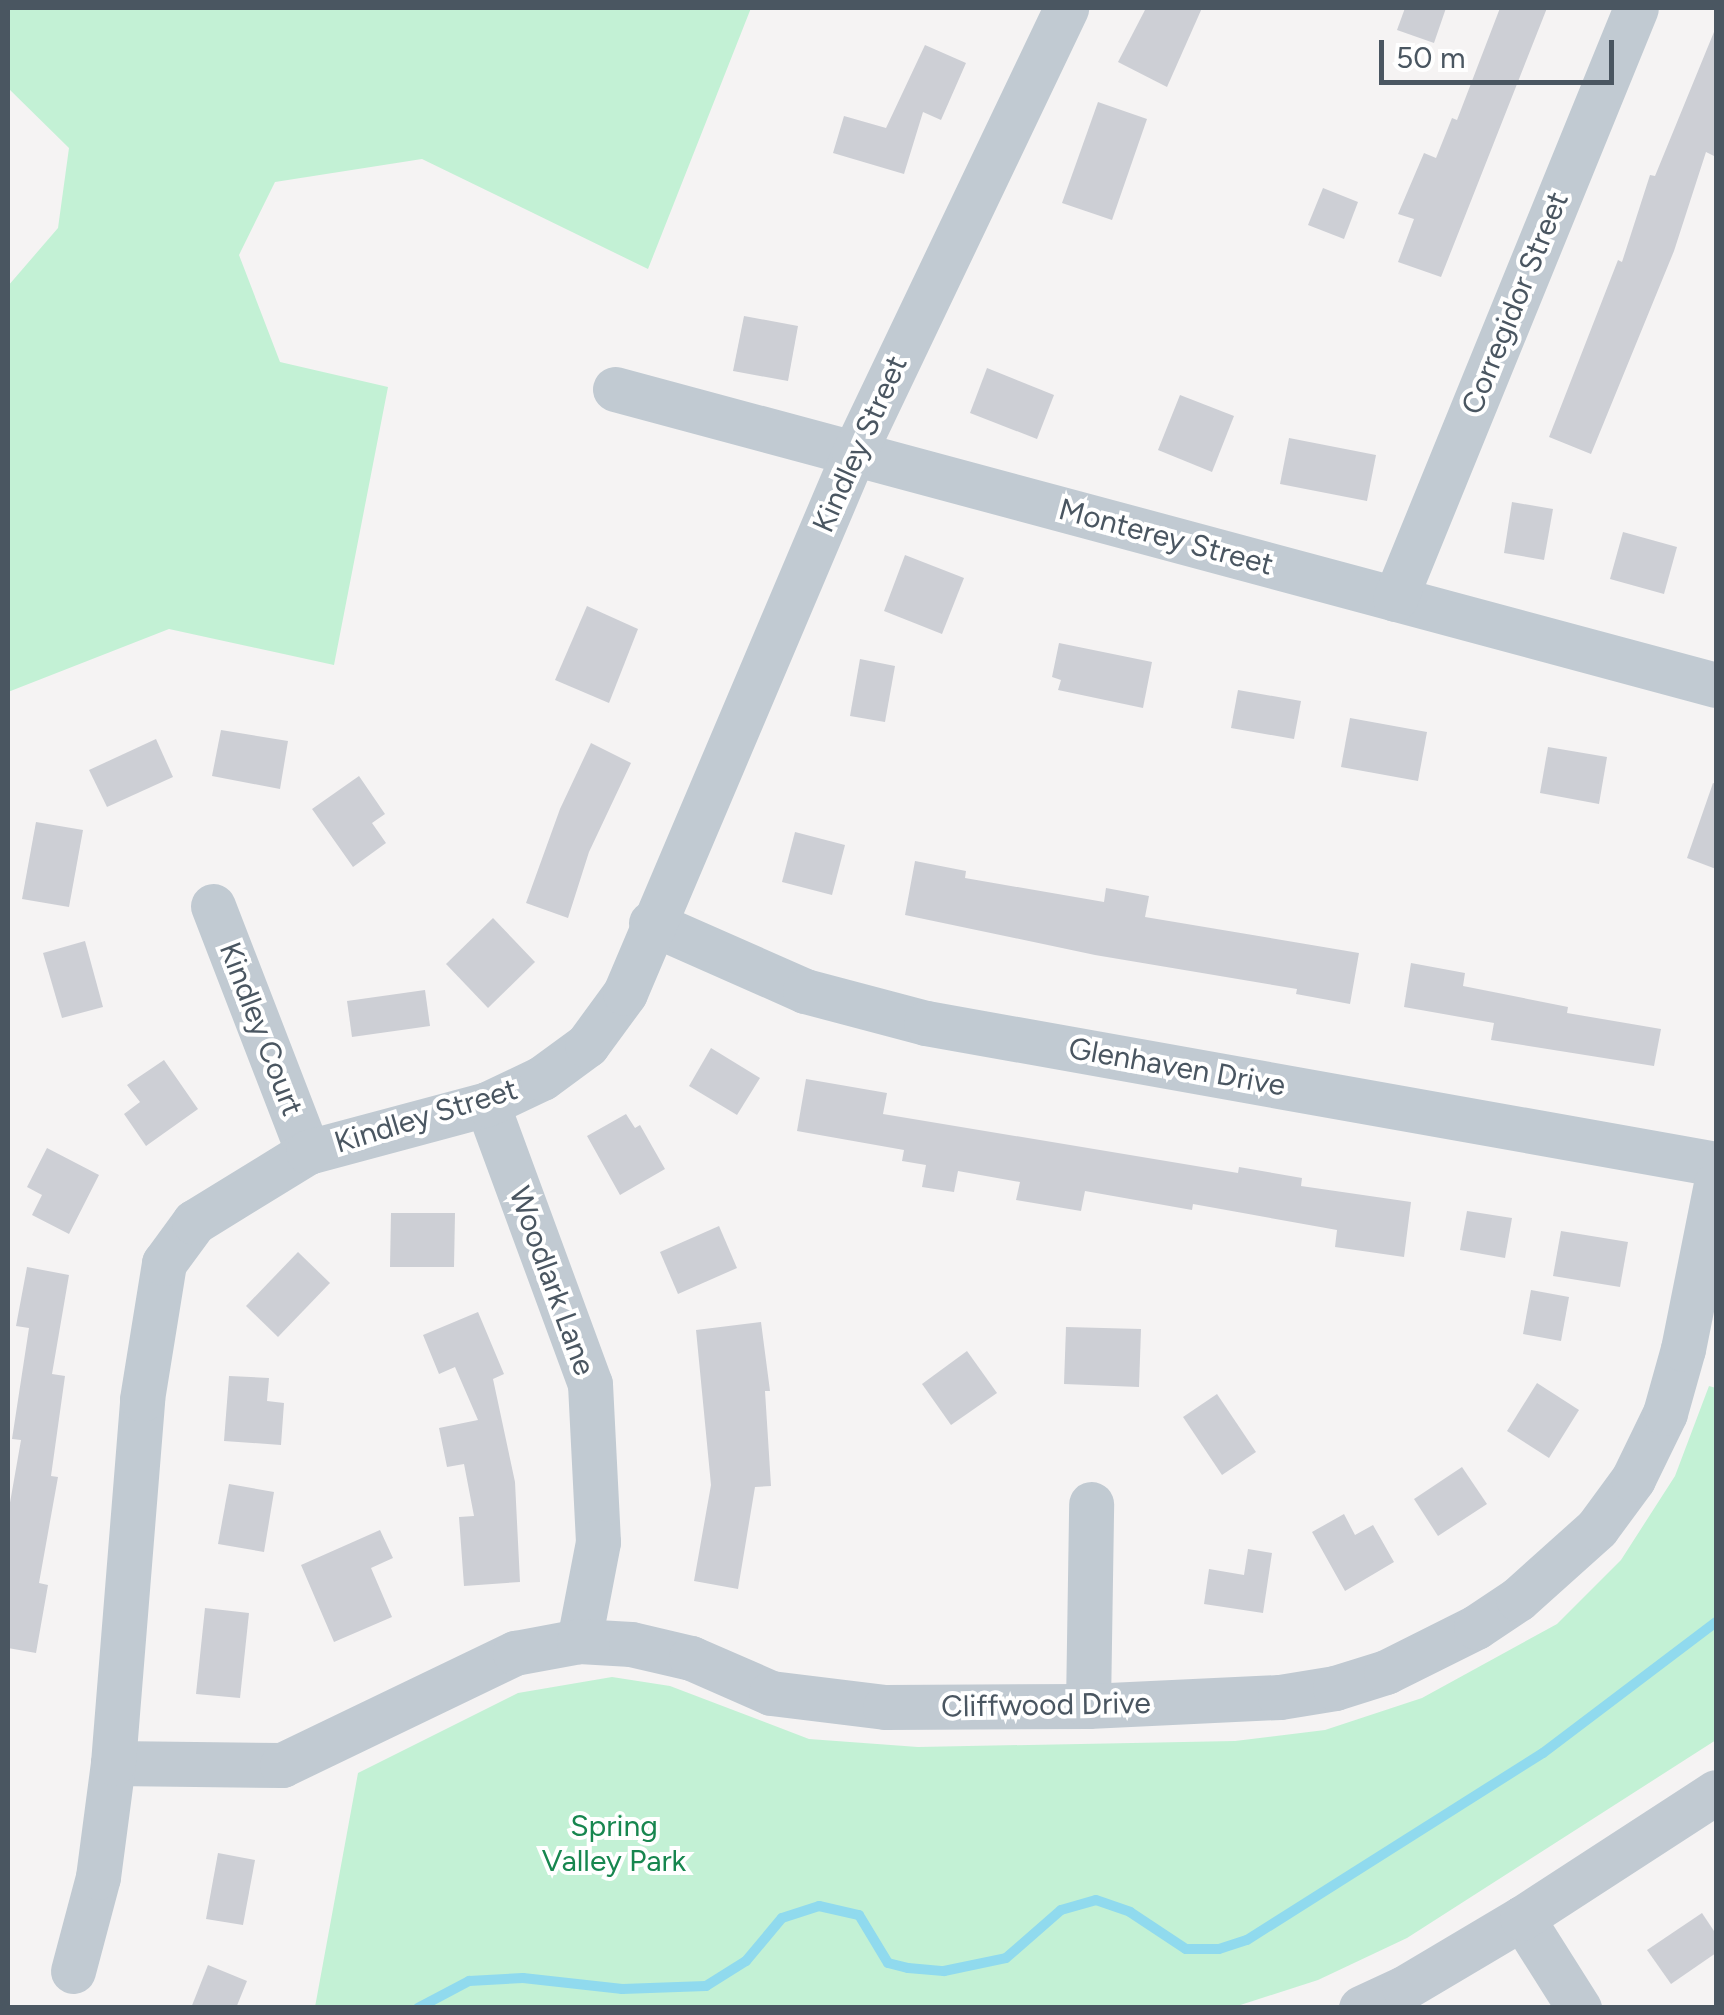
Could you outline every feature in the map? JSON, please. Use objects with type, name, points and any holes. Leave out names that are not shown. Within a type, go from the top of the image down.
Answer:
[{"type":"street","name":"Kindley Street","points":[[73,1971],[98,1877],[113,1763],[142,1399],[164,1262],[194,1222],[308,1152],[486,1104],[542,1078],[587,1045],[625,993],[651,923],[854,453],[1066,8]]},
{"type":"street","name":"Corregidor Street","points":[[1396,598],[1636,8]]},
{"type":"street","name":"Monterey Street","points":[[615,389],[1716,685]]},
{"type":"street","name":"Kindley Court","points":[[213,906],[308,1152]]},
{"type":"street","name":"Glenhaven Drive","points":[[651,923],[805,991],[926,1022],[1716,1164]]},
{"type":"street","name":"Woodlark Lane","points":[[486,1104],[590,1384],[598,1542],[579,1641]]},
{"type":"street","name":"Cliffwood Drive","points":[[113,1763],[282,1765],[515,1652],[579,1641],[631,1644],[691,1658],[771,1693],[885,1706],[1088,1706],[1280,1697],[1335,1688],[1386,1672],[1476,1627],[1558,1567],[1597,1528],[1634,1479],[1665,1413],[1683,1349],[1716,1184]]},
{"type":"street","points":[[1088,1706],[1092,1504]]},
{"type":"street","points":[[1360,2008],[1404,1988],[1522,1918],[1716,1792]]},
{"type":"street","points":[[1522,1918],[1578,2008]]},
{"type":"green space","points":[[8,8],[751,8],[648,269],[422,159],[275,182],[239,255],[280,362],[388,387],[334,665],[169,629],[8,692],[8,286],[58,228],[69,148],[8,88]]},
{"type":"green space","name":"Spring Valley Park","points":[[1709,1386],[1716,1388],[1716,1740],[1407,1938],[1318,1980],[1231,2008],[315,2007],[358,1773],[518,1693],[612,1677],[670,1686],[809,1739],[918,1747],[1235,1741],[1325,1730],[1422,1698],[1557,1624],[1621,1560],[1675,1476]]},
{"type":"building","points":[[1146,8],[1202,8],[1167,87],[1118,62]]},
{"type":"building","points":[[1405,8],[1446,8],[1434,43],[1397,30]]},
{"type":"building","points":[[1500,8],[1547,8],[1441,277],[1398,262],[1414,219],[1398,214],[1424,153],[1436,158],[1452,118],[1457,120]]},
{"type":"building","points":[[1716,27],[1716,157],[1706,152],[1674,251],[1591,454],[1549,437],[1618,260],[1622,262],[1650,175],[1655,176]]},
{"type":"building","points":[[925,45],[966,63],[941,120],[923,112],[904,174],[833,153],[844,116],[886,128]]},
{"type":"building","points":[[1098,102],[1147,119],[1112,220],[1062,203]]},
{"type":"building","points":[[1323,188],[1358,202],[1344,239],[1308,225]]},
{"type":"building","points":[[744,316],[798,326],[788,381],[733,371]]},
{"type":"building","points":[[987,368],[1054,395],[1037,439],[970,413]]},
{"type":"building","points":[[1180,395],[1234,416],[1212,472],[1158,450]]},
{"type":"building","points":[[1289,438],[1376,455],[1367,501],[1280,484]]},
{"type":"building","points":[[1512,502],[1553,509],[1544,560],[1504,553]]},
{"type":"building","points":[[1623,532],[1677,547],[1664,594],[1610,579]]},
{"type":"building","points":[[905,555],[964,578],[942,634],[884,611]]},
{"type":"building","points":[[587,606],[638,629],[609,703],[555,680]]},
{"type":"building","points":[[1059,643],[1152,662],[1143,708],[1058,690],[1061,680],[1052,677]]},
{"type":"building","points":[[860,659],[895,666],[885,722],[850,716]]},
{"type":"building","points":[[1238,690],[1301,701],[1294,739],[1231,728]]},
{"type":"building","points":[[1350,718],[1427,732],[1418,781],[1341,767]]},
{"type":"building","points":[[221,730],[288,741],[280,789],[212,776]]},
{"type":"building","points":[[156,739],[173,777],[107,807],[89,770]]},
{"type":"building","points":[[591,743],[631,763],[589,852],[568,918],[526,903],[560,809]]},
{"type":"building","points":[[1548,747],[1607,757],[1599,804],[1540,793]]},
{"type":"building","points":[[359,776],[385,814],[372,823],[386,843],[353,867],[312,809]]},
{"type":"building","points":[[1713,783],[1716,784],[1716,869],[1687,858]]},
{"type":"building","points":[[36,822],[83,830],[69,907],[22,899]]},
{"type":"building","points":[[795,832],[845,845],[832,895],[782,882]]},
{"type":"building","points":[[915,861],[966,871],[965,878],[1104,902],[1106,888],[1149,896],[1145,917],[1359,953],[1350,1004],[1296,994],[1297,989],[1095,955],[905,915]]},
{"type":"building","points":[[493,918],[535,962],[488,1008],[446,964]]},
{"type":"building","points":[[85,941],[103,1007],[62,1018],[43,953]]},
{"type":"building","points":[[1411,963],[1465,973],[1463,986],[1568,1007],[1567,1013],[1661,1029],[1654,1066],[1491,1040],[1494,1023],[1404,1007]]},
{"type":"building","points":[[425,990],[430,1026],[352,1037],[347,1001]]},
{"type":"building","points":[[711,1048],[760,1078],[737,1115],[689,1086]]},
{"type":"building","points":[[164,1060],[198,1109],[146,1146],[124,1114],[140,1102],[127,1085]]},
{"type":"building","points":[[806,1079],[887,1093],[883,1114],[1238,1173],[1239,1167],[1302,1178],[1301,1186],[1411,1202],[1404,1257],[1335,1247],[1337,1230],[1193,1204],[1192,1210],[1085,1191],[1081,1211],[1016,1200],[1020,1182],[958,1171],[954,1192],[922,1187],[926,1165],[902,1161],[904,1150],[797,1131]]},
{"type":"building","points":[[626,1114],[635,1128],[640,1125],[665,1169],[620,1195],[587,1136]]},
{"type":"building","points":[[47,1148],[99,1175],[69,1234],[32,1215],[42,1195],[27,1187]]},
{"type":"building","points":[[1467,1211],[1512,1218],[1505,1258],[1460,1250]]},
{"type":"building","points":[[391,1213],[455,1213],[454,1267],[390,1267]]},
{"type":"building","points":[[719,1226],[737,1268],[678,1294],[660,1252]]},
{"type":"building","points":[[1561,1231],[1628,1242],[1620,1287],[1553,1276]]},
{"type":"building","points":[[298,1252],[330,1283],[278,1337],[246,1306]]},
{"type":"building","points":[[27,1267],[69,1275],[52,1374],[65,1376],[51,1476],[58,1477],[39,1583],[48,1585],[36,1653],[8,1648],[8,1514],[21,1440],[12,1439],[29,1328],[16,1326]]},
{"type":"building","points":[[1531,1290],[1569,1297],[1561,1341],[1523,1334]]},
{"type":"building","points":[[478,1312],[504,1374],[493,1379],[515,1482],[520,1582],[464,1586],[459,1517],[474,1516],[464,1464],[447,1467],[439,1428],[478,1420],[455,1367],[439,1374],[423,1335]]},
{"type":"building","points":[[761,1322],[770,1391],[765,1391],[771,1486],[755,1487],[738,1589],[694,1581],[711,1485],[696,1330]]},
{"type":"building","points":[[1066,1327],[1141,1329],[1139,1387],[1064,1384]]},
{"type":"building","points":[[967,1351],[997,1393],[951,1425],[922,1384]]},
{"type":"building","points":[[229,1376],[269,1378],[267,1401],[284,1403],[281,1445],[224,1441]]},
{"type":"building","points":[[1537,1383],[1579,1410],[1549,1458],[1507,1431]]},
{"type":"building","points":[[1217,1394],[1256,1452],[1222,1475],[1183,1417]]},
{"type":"building","points":[[1462,1467],[1487,1504],[1438,1536],[1414,1499]]},
{"type":"building","points":[[229,1484],[274,1492],[264,1552],[218,1544]]},
{"type":"building","points":[[1344,1514],[1355,1535],[1373,1525],[1394,1562],[1345,1591],[1312,1532]]},
{"type":"building","points":[[380,1530],[393,1558],[371,1568],[392,1617],[334,1642],[301,1565]]},
{"type":"building","points":[[1248,1549],[1272,1553],[1263,1613],[1204,1604],[1209,1569],[1244,1575]]},
{"type":"building","points":[[205,1608],[249,1613],[240,1698],[196,1694]]},
{"type":"building","points":[[218,1853],[255,1860],[243,1925],[206,1919]]},
{"type":"building","points":[[1702,1913],[1716,1934],[1716,1953],[1671,1984],[1647,1950]]},
{"type":"building","points":[[208,1965],[247,1981],[236,2008],[191,2008]]},
{"type":"waterway","points":[[418,2008],[469,1981],[523,1978],[622,1989],[706,1986],[746,1961],[782,1918],[819,1906],[859,1915],[888,1963],[908,1968],[944,1971],[1006,1958],[1061,1910],[1096,1900],[1130,1912],[1186,1949],[1219,1949],[1247,1940],[1543,1753],[1716,1622]]}]
